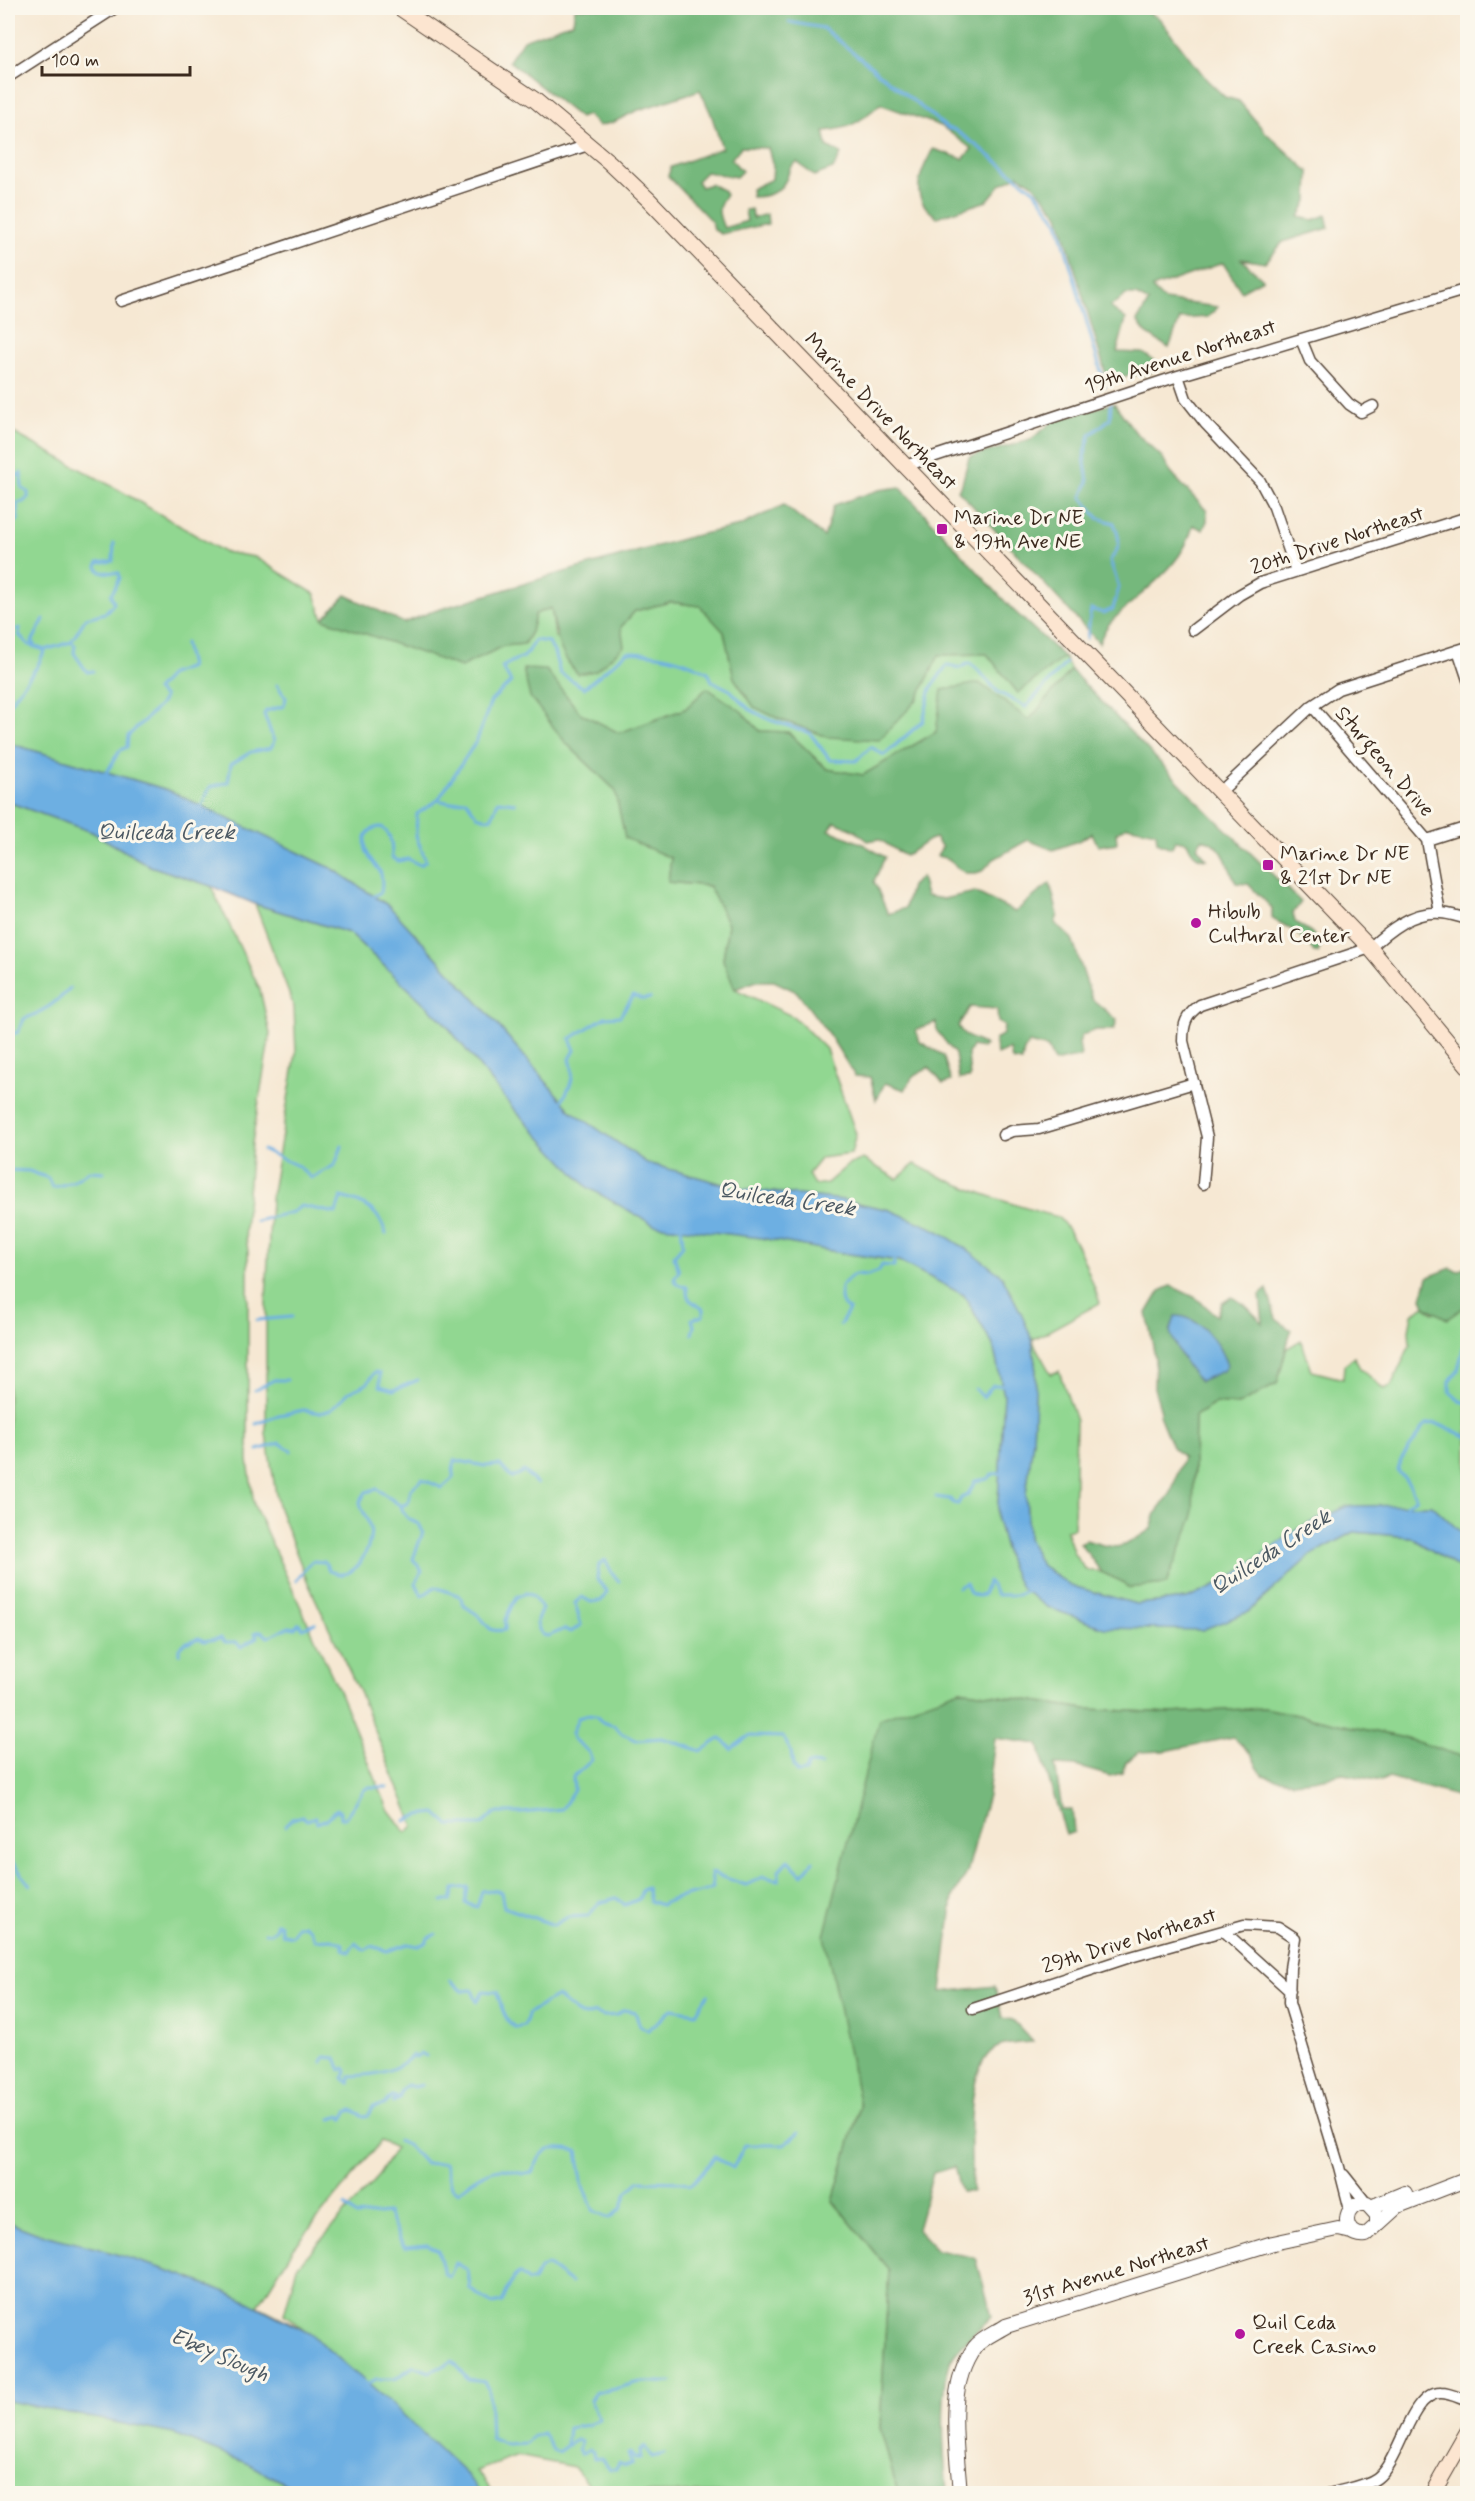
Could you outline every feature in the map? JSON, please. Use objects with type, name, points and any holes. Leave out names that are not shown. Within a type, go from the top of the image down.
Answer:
[{"type":"main road","name":"Marine Drive Northeast","points":[[400,8],[535,100],[649,200],[1370,948],[1467,1066]]},
{"type":"main road","points":[[1432,2493],[1467,2431]]},
{"type":"street","points":[[8,77],[115,8]]},
{"type":"street","points":[[121,302],[588,145]]},
{"type":"street","name":"19th Avenue Northeast","points":[[905,466],[1178,376],[1467,289]]},
{"type":"street","points":[[1300,339],[1310,361],[1349,404],[1361,412],[1373,406]]},
{"type":"street","points":[[1178,376],[1186,399],[1204,423],[1260,481],[1274,507],[1296,571]]},
{"type":"street","name":"20th Drive Northeast","points":[[1193,630],[1239,595],[1260,583],[1467,517]]},
{"type":"street","points":[[1219,793],[1312,706],[1338,689],[1463,649],[1467,680]]},
{"type":"street","name":"Sturgeon Drive","points":[[1312,706],[1427,840],[1440,913]]},
{"type":"street","points":[[1427,840],[1467,827]]},
{"type":"street","points":[[1203,1184],[1207,1137],[1183,1041],[1185,1019],[1192,1010],[1200,1005],[1370,948],[1390,929],[1413,918],[1440,913],[1467,920]]},
{"type":"street","points":[[1003,1135],[1012,1131],[1039,1129],[1194,1083]]},
{"type":"street","name":"29th Drive Northeast","points":[[973,2009],[1127,1958],[1244,1925],[1261,1924],[1278,1927],[1296,1938],[1290,1968],[1290,1991]]},
{"type":"street","points":[[1225,1932],[1290,1991],[1289,2003],[1339,2167],[1349,2211],[1346,2222],[1352,2232],[1356,2235],[1366,2235],[1398,2206],[1467,2179]]},
{"type":"street","points":[[1339,2167],[1377,2215],[1377,2225]]},
{"type":"street","points":[[1349,2211],[1356,2205],[1369,2206],[1412,2191],[1443,2187]]},
{"type":"street","name":"31st Avenue Northeast","points":[[1273,2243],[1294,2231],[1335,2220],[1349,2211]]},
{"type":"street","name":"31st Avenue Northeast","points":[[960,2493],[955,2419],[960,2375],[976,2345],[1006,2326],[1273,2243],[1338,2229],[1352,2232]]},
{"type":"street","points":[[1329,2493],[1371,2482],[1383,2472],[1418,2408],[1427,2397],[1439,2393],[1467,2401]]},
{"type":"green space","points":[[575,8],[1140,8],[1159,18],[1207,80],[1225,97],[1239,101],[1265,132],[1309,172],[1308,199],[1299,217],[1313,220],[1326,215],[1329,228],[1283,242],[1265,263],[1241,259],[1263,279],[1241,291],[1223,263],[1152,288],[1164,300],[1218,307],[1208,317],[1180,319],[1169,348],[1146,333],[1137,321],[1149,302],[1136,295],[1126,295],[1110,307],[1126,319],[1117,352],[1143,353],[1157,363],[1150,373],[1107,378],[1059,215],[1033,184],[1019,175],[1001,184],[987,201],[937,217],[922,201],[919,193],[921,176],[928,158],[933,149],[963,159],[972,149],[941,126],[880,104],[855,123],[824,131],[827,146],[841,154],[833,169],[814,176],[797,162],[791,168],[781,187],[770,194],[752,197],[751,189],[772,179],[773,166],[768,148],[741,147],[731,159],[742,171],[736,177],[706,172],[697,181],[701,187],[711,184],[723,190],[726,195],[719,211],[724,228],[747,221],[745,210],[751,209],[753,218],[767,214],[768,224],[721,234],[714,230],[712,222],[668,176],[671,167],[722,148],[700,90],[599,126],[587,115],[580,118],[509,61],[523,40],[573,22]]},
{"type":"green space","points":[[1114,403],[1136,433],[1162,457],[1172,474],[1207,511],[1207,521],[1203,530],[1193,525],[1180,555],[1159,579],[1110,623],[1099,643],[958,490],[962,484],[969,457],[1030,440],[1055,420]]},
{"type":"green space","points":[[8,430],[119,490],[224,552],[255,557],[315,594],[323,619],[461,667],[503,646],[524,644],[531,632],[535,614],[551,608],[555,637],[621,627],[635,611],[670,602],[700,606],[724,632],[734,678],[754,707],[827,737],[917,700],[939,655],[987,654],[1018,693],[1064,657],[1071,670],[1029,720],[979,683],[936,732],[863,775],[827,769],[788,732],[760,731],[741,711],[685,709],[619,733],[580,713],[546,670],[565,742],[615,790],[626,838],[671,858],[668,882],[709,886],[728,924],[723,960],[735,989],[794,1017],[826,1049],[856,1134],[851,1154],[821,1158],[808,1174],[814,1185],[827,1183],[848,1165],[863,1159],[897,1179],[915,1164],[985,1195],[1058,1217],[1078,1246],[1100,1303],[1032,1340],[1002,1276],[890,1210],[843,1200],[737,1188],[647,1163],[570,1110],[484,1009],[389,906],[333,869],[168,790],[8,743]]},
{"type":"green space","points":[[900,487],[1012,609],[1064,657],[1018,693],[987,654],[939,655],[917,700],[879,740],[828,737],[754,707],[734,678],[724,632],[700,606],[670,602],[635,611],[621,627],[624,646],[595,671],[578,674],[562,651],[551,608],[535,614],[531,632],[524,644],[503,646],[461,667],[323,619],[346,595],[404,623],[431,612],[543,578],[693,536],[740,526],[784,505],[824,537],[834,505],[879,490]]},
{"type":"green space","points":[[523,669],[546,670],[580,713],[619,733],[685,709],[707,688],[741,711],[760,731],[788,732],[827,769],[863,775],[936,732],[942,690],[979,683],[1029,720],[1071,670],[1203,807],[1301,902],[1293,913],[1295,922],[1311,932],[1321,944],[1318,953],[1314,952],[1296,932],[1272,919],[1272,908],[1248,884],[1236,883],[1220,850],[1209,841],[1202,839],[1197,847],[1207,859],[1194,854],[1187,842],[1176,840],[1171,848],[1157,842],[1156,832],[1127,826],[1116,833],[1117,843],[1098,846],[1092,833],[1053,850],[1028,840],[994,859],[982,871],[966,873],[957,868],[949,859],[937,856],[942,847],[935,838],[905,856],[879,839],[868,841],[854,830],[835,822],[829,830],[861,843],[885,857],[874,881],[888,914],[905,908],[911,886],[921,877],[926,896],[943,899],[975,892],[1015,912],[1050,883],[1058,915],[1055,923],[1072,939],[1092,999],[1117,1020],[1114,1030],[1096,1030],[1082,1035],[1079,1043],[1081,1056],[1054,1062],[1048,1048],[1029,1043],[1024,1050],[1022,1062],[1012,1060],[1010,1049],[997,1055],[995,1040],[1003,1034],[1004,1026],[998,1022],[997,1009],[970,1007],[958,1026],[964,1035],[985,1045],[982,1048],[972,1046],[968,1054],[970,1078],[959,1079],[955,1054],[937,1031],[936,1022],[916,1030],[920,1042],[943,1055],[951,1081],[943,1084],[929,1067],[913,1076],[905,1090],[885,1083],[876,1100],[870,1077],[855,1076],[830,1036],[797,992],[774,981],[757,981],[735,989],[723,960],[728,924],[709,886],[668,882],[671,858],[625,838],[615,790],[565,742],[530,697]]},
{"type":"green space","points":[[8,802],[92,832],[150,866],[211,886],[260,990],[270,1034],[252,1143],[245,1231],[248,1251],[248,1460],[254,1505],[340,1693],[388,1809],[406,1833],[414,1826],[360,1694],[308,1583],[278,1506],[266,1434],[266,1300],[271,1198],[296,1053],[294,1007],[255,904],[349,933],[444,1022],[512,1107],[587,1186],[761,1238],[899,1261],[964,1295],[993,1345],[1004,1395],[997,1520],[1010,1566],[1047,1607],[1248,1612],[1311,1555],[1354,1532],[1411,1537],[1459,1568],[1467,1579],[1467,1758],[1404,1738],[1265,1708],[1171,1713],[1086,1709],[960,1690],[845,2028],[860,2106],[833,2201],[889,2270],[880,2427],[898,2493],[594,2493],[574,2467],[518,2456],[476,2471],[494,2493],[459,2493],[8,2254]],"holes":[[[381,2141],[396,2148],[379,2175],[297,2267],[284,2314],[305,2330],[258,2306],[293,2249]]]},
{"type":"green space","points":[[1467,1267],[1467,1305],[1447,1319],[1425,1306],[1422,1298],[1428,1277],[1451,1268],[1458,1271]]},
{"type":"green space","points":[[1171,1286],[1196,1298],[1217,1316],[1222,1303],[1232,1297],[1244,1304],[1263,1323],[1260,1295],[1267,1289],[1276,1319],[1291,1330],[1277,1384],[1238,1405],[1216,1403],[1195,1416],[1193,1518],[1166,1584],[1128,1588],[1123,1582],[1101,1572],[1080,1543],[1086,1540],[1114,1547],[1133,1541],[1151,1529],[1156,1513],[1171,1493],[1183,1457],[1172,1447],[1159,1415],[1161,1411],[1154,1388],[1155,1358],[1147,1313],[1160,1291]]},
{"type":"green space","points":[[1467,1305],[1467,1538],[1432,1505],[1298,1529],[1228,1580],[1187,1599],[1136,1604],[1069,1585],[1040,1564],[1028,1538],[1026,1494],[1033,1440],[1036,1372],[1032,1340],[1051,1374],[1059,1371],[1076,1421],[1074,1528],[1066,1530],[1074,1554],[1086,1570],[1101,1572],[1123,1582],[1193,1518],[1195,1416],[1216,1403],[1238,1405],[1277,1384],[1286,1349],[1301,1340],[1312,1371],[1343,1379],[1344,1365],[1354,1357],[1360,1368],[1384,1389],[1391,1386],[1410,1345],[1409,1330],[1412,1314],[1425,1306],[1433,1313]]},
{"type":"green space","points":[[960,1690],[1086,1709],[1171,1713],[1265,1708],[1404,1738],[1467,1758],[1467,1799],[1389,1777],[1381,1781],[1343,1774],[1293,1782],[1262,1775],[1251,1754],[1233,1737],[1165,1751],[1139,1752],[1126,1762],[1122,1773],[1110,1776],[1075,1766],[1055,1765],[1062,1810],[1072,1810],[1074,1832],[1066,1835],[1038,1744],[995,1738],[988,1795],[967,1873],[953,1897],[941,1992],[995,1986],[1002,2018],[1013,2020],[1033,2042],[1009,2044],[996,2048],[985,2058],[978,2074],[971,2114],[972,2192],[961,2192],[954,2167],[933,2173],[917,2229],[937,2250],[976,2258],[992,2316],[958,2349],[947,2373],[943,2425],[947,2493],[898,2493],[880,2427],[889,2270],[833,2201],[860,2106],[824,1936],[879,1719]]},
{"type":"green space","points":[[8,2349],[317,2494],[8,2494]]},
{"type":"water","name":"Quilceda Creek","points":[[8,743],[168,790],[333,869],[389,906],[484,1009],[570,1110],[647,1163],[737,1188],[843,1200],[890,1210],[937,1230],[1002,1276],[1032,1340],[1036,1372],[1033,1440],[1026,1494],[1028,1538],[1040,1564],[1069,1585],[1136,1604],[1187,1599],[1228,1580],[1298,1529],[1347,1506],[1432,1505],[1467,1538],[1467,1579],[1459,1568],[1411,1537],[1354,1532],[1311,1555],[1248,1612],[1202,1630],[1104,1628],[1047,1607],[1022,1589],[1010,1566],[997,1520],[1004,1395],[993,1345],[964,1295],[899,1261],[761,1238],[654,1225],[587,1187],[512,1107],[444,1022],[349,933],[255,904],[211,886],[150,866],[92,832],[8,802]]},
{"type":"water","points":[[1175,1316],[1192,1320],[1207,1332],[1219,1348],[1227,1365],[1223,1371],[1200,1381],[1195,1376],[1182,1358],[1170,1332]]},
{"type":"water","name":"Ebey Slough","points":[[8,2222],[36,2233],[100,2249],[182,2275],[241,2298],[309,2333],[395,2407],[466,2474],[480,2493],[301,2493],[253,2466],[174,2434],[8,2401]]},
{"type":"waterway","points":[[789,22],[823,28],[947,128],[955,130],[976,145],[1036,192],[1058,222],[1105,386]]},
{"type":"waterway","points":[[1087,638],[1091,609],[1103,613],[1113,609],[1119,587],[1110,560],[1117,551],[1119,543],[1114,523],[1098,518],[1082,497],[1088,482],[1084,457],[1090,435],[1110,419],[1111,403]]},
{"type":"waterway","points":[[8,467],[15,477],[21,473],[22,488],[28,492],[28,498],[17,503],[18,520],[8,529]]},
{"type":"waterway","points":[[8,705],[37,667],[45,650],[71,642],[86,618],[105,613],[114,603],[111,595],[120,578],[119,573],[101,572],[97,567],[98,563],[113,561],[114,543]]},
{"type":"waterway","points":[[34,644],[32,642],[44,619]]},
{"type":"waterway","points":[[17,629],[20,628],[19,635],[29,645],[45,650]]},
{"type":"waterway","points":[[371,898],[381,892],[382,881],[380,872],[367,853],[365,843],[368,834],[371,830],[381,827],[389,836],[392,858],[399,861],[408,859],[420,865],[426,861],[416,836],[417,814],[438,800],[477,740],[491,701],[511,682],[502,667],[524,657],[535,640],[548,642],[554,652],[560,673],[584,688],[627,652],[659,655],[688,663],[708,672],[712,681],[730,690],[749,709],[770,720],[810,733],[830,760],[856,761],[871,747],[884,755],[923,721],[931,688],[947,665],[960,668],[969,663],[998,692],[1026,707],[1066,663]]},
{"type":"waterway","points":[[71,642],[75,645],[74,653],[87,672],[93,671]]},
{"type":"waterway","points":[[105,776],[119,751],[127,747],[128,736],[161,704],[164,697],[156,690],[171,674],[190,667],[185,643]]},
{"type":"waterway","points":[[200,809],[210,787],[228,782],[231,764],[251,752],[271,748],[274,741],[264,714],[266,711],[284,706],[286,698],[277,685]]},
{"type":"waterway","points":[[438,800],[450,803],[466,800],[476,814],[483,818],[492,817],[498,801],[515,803]]},
{"type":"waterway","points":[[8,1036],[18,1032],[24,1019],[49,1007],[70,988]]},
{"type":"waterway","points":[[560,1103],[567,1093],[572,1077],[570,1059],[575,1050],[570,1039],[605,1017],[620,1016],[633,996],[642,999],[650,998]]},
{"type":"waterway","points":[[263,1150],[298,1166],[311,1178],[335,1165],[342,1146]]},
{"type":"waterway","points":[[8,1170],[29,1171],[48,1178],[52,1187],[72,1182],[89,1171],[104,1172]]},
{"type":"waterway","points":[[256,1221],[293,1212],[301,1206],[336,1213],[341,1197],[364,1205],[375,1213],[386,1234]]},
{"type":"waterway","points":[[681,1225],[683,1245],[674,1256],[679,1271],[674,1278],[677,1284],[687,1287],[689,1298],[703,1309],[703,1316],[692,1319],[694,1326],[692,1334]]},
{"type":"waterway","points":[[840,1325],[849,1310],[842,1303],[841,1286],[854,1274],[868,1275],[879,1271],[882,1265],[894,1266],[894,1257]]},
{"type":"waterway","points":[[257,1320],[292,1317]]},
{"type":"waterway","points":[[1468,1328],[1458,1370],[1450,1381],[1450,1392],[1460,1401],[1468,1403]]},
{"type":"waterway","points":[[256,1424],[279,1415],[304,1410],[320,1413],[331,1410],[349,1392],[367,1384],[375,1372],[380,1373],[380,1386],[394,1390],[418,1380]]},
{"type":"waterway","points":[[255,1390],[274,1380],[287,1380]]},
{"type":"waterway","points":[[975,1389],[983,1397],[993,1385],[1004,1385]]},
{"type":"waterway","points":[[1406,1505],[1416,1498],[1410,1485],[1398,1471],[1401,1460],[1426,1424],[1435,1423],[1468,1437]]},
{"type":"waterway","points":[[258,1450],[280,1443],[291,1451]]},
{"type":"waterway","points":[[296,1580],[312,1561],[325,1562],[329,1571],[338,1574],[349,1572],[360,1563],[371,1534],[360,1502],[366,1492],[377,1489],[401,1506],[408,1503],[411,1489],[422,1479],[442,1488],[453,1478],[454,1460],[485,1466],[500,1465],[512,1478],[524,1471],[537,1484]]},
{"type":"waterway","points":[[936,1497],[950,1499],[953,1503],[958,1504],[961,1498],[968,1495],[975,1481],[988,1479],[993,1474],[1004,1473]]},
{"type":"waterway","points":[[401,1506],[405,1515],[419,1524],[423,1532],[413,1559],[422,1571],[416,1583],[422,1596],[435,1587],[460,1596],[466,1607],[477,1614],[492,1630],[505,1630],[505,1620],[516,1597],[526,1593],[533,1596],[542,1609],[537,1622],[543,1635],[549,1636],[564,1629],[571,1632],[581,1625],[575,1603],[582,1597],[591,1602],[601,1601],[607,1592],[597,1579],[599,1564],[605,1560],[619,1581]]},
{"type":"waterway","points":[[958,1587],[966,1583],[970,1593],[978,1596],[983,1595],[988,1581],[997,1595],[1018,1595],[1027,1590]]},
{"type":"waterway","points":[[179,1654],[179,1649],[185,1643],[199,1638],[204,1641],[221,1638],[225,1642],[236,1642],[241,1647],[257,1637],[255,1633],[261,1631],[268,1637],[289,1627],[295,1628],[299,1623],[302,1628],[315,1623]]},
{"type":"waterway","points":[[405,1821],[419,1815],[436,1813],[449,1825],[481,1825],[495,1813],[562,1809],[574,1790],[573,1777],[592,1760],[588,1751],[573,1739],[572,1733],[578,1718],[587,1715],[596,1716],[602,1722],[615,1726],[621,1733],[635,1740],[662,1738],[701,1751],[721,1738],[731,1749],[749,1736],[783,1737],[791,1751],[793,1766],[797,1773],[805,1772],[808,1764],[822,1765]]},
{"type":"waterway","points":[[285,1826],[292,1819],[302,1816],[307,1820],[315,1817],[317,1823],[327,1819],[337,1809],[340,1812],[340,1818],[345,1818],[364,1790],[369,1787],[387,1787]]},
{"type":"waterway","points":[[8,1857],[30,1885]]},
{"type":"waterway","points":[[442,1902],[451,1900],[454,1889],[468,1887],[465,1903],[477,1907],[482,1891],[492,1890],[501,1892],[504,1907],[554,1925],[568,1917],[588,1916],[599,1903],[616,1898],[625,1905],[639,1899],[642,1890],[647,1888],[650,1901],[661,1905],[673,1899],[713,1888],[711,1873],[746,1885],[763,1877],[779,1880],[779,1870],[788,1860],[802,1875],[813,1861]]},
{"type":"waterway","points":[[265,1932],[270,1933],[275,1930],[277,1923],[280,1925],[282,1934],[292,1936],[297,1927],[304,1925],[310,1929],[315,1940],[332,1939],[343,1944],[343,1949],[349,1952],[355,1943],[365,1950],[372,1946],[387,1951],[408,1944],[418,1946],[436,1934]]},
{"type":"waterway","points":[[450,1980],[463,1991],[472,1990],[477,2002],[483,1991],[497,1992],[506,2017],[516,2028],[524,2026],[529,2013],[557,1996],[580,2015],[595,2013],[604,2016],[616,2015],[624,2010],[635,2012],[640,2026],[648,2030],[672,2009],[696,2013],[708,1994]]},
{"type":"waterway","points":[[322,2062],[324,2057],[336,2058],[341,2070],[345,2068],[347,2071],[343,2078],[349,2083],[350,2076],[384,2072],[399,2066],[413,2055],[416,2057],[421,2053],[426,2056]]},
{"type":"waterway","points":[[331,2119],[340,2116],[343,2119],[347,2112],[352,2110],[364,2116],[369,2115],[373,2107],[384,2105],[391,2096],[396,2097],[392,2102],[399,2099],[402,2090],[407,2085],[414,2087],[422,2085]]},
{"type":"waterway","points":[[398,2141],[409,2146],[425,2164],[445,2163],[451,2187],[459,2192],[476,2178],[496,2170],[532,2173],[539,2158],[548,2150],[577,2151],[583,2187],[594,2211],[610,2218],[621,2209],[627,2192],[639,2181],[683,2182],[691,2185],[715,2157],[733,2168],[745,2145],[784,2145],[799,2132]]},
{"type":"waterway","points":[[345,2206],[356,2216],[388,2213],[405,2247],[427,2245],[438,2250],[444,2273],[449,2277],[456,2263],[468,2270],[470,2289],[492,2304],[502,2302],[513,2278],[519,2273],[528,2281],[533,2281],[540,2269],[547,2265],[571,2283]]},
{"type":"waterway","points":[[367,2385],[376,2379],[395,2379],[414,2366],[430,2372],[453,2361],[469,2380],[485,2382],[489,2389],[491,2438],[506,2445],[527,2444],[532,2437],[543,2433],[553,2450],[558,2452],[566,2446],[568,2428],[588,2425],[599,2419],[590,2400],[596,2391],[608,2391],[642,2382],[672,2382]]},
{"type":"waterway","points":[[566,2446],[576,2440],[581,2442],[578,2449],[581,2454],[589,2449],[593,2452],[594,2459],[602,2458],[610,2469],[616,2469],[619,2463],[625,2466],[632,2463],[628,2454],[630,2453],[634,2458],[641,2458],[640,2451],[644,2446],[652,2457],[664,2454]]},
{"type":"place","name":"Marine Dr NE & 19th Ave NE","points":[[942,529]]},
{"type":"place","name":"Marine Dr NE & 21st Dr NE","points":[[1268,865]]},
{"type":"place","name":"Hibulb Cultural Center","points":[[1196,923]]},
{"type":"place","name":"Quil Ceda Creek Casino","points":[[1240,2334]]}]
